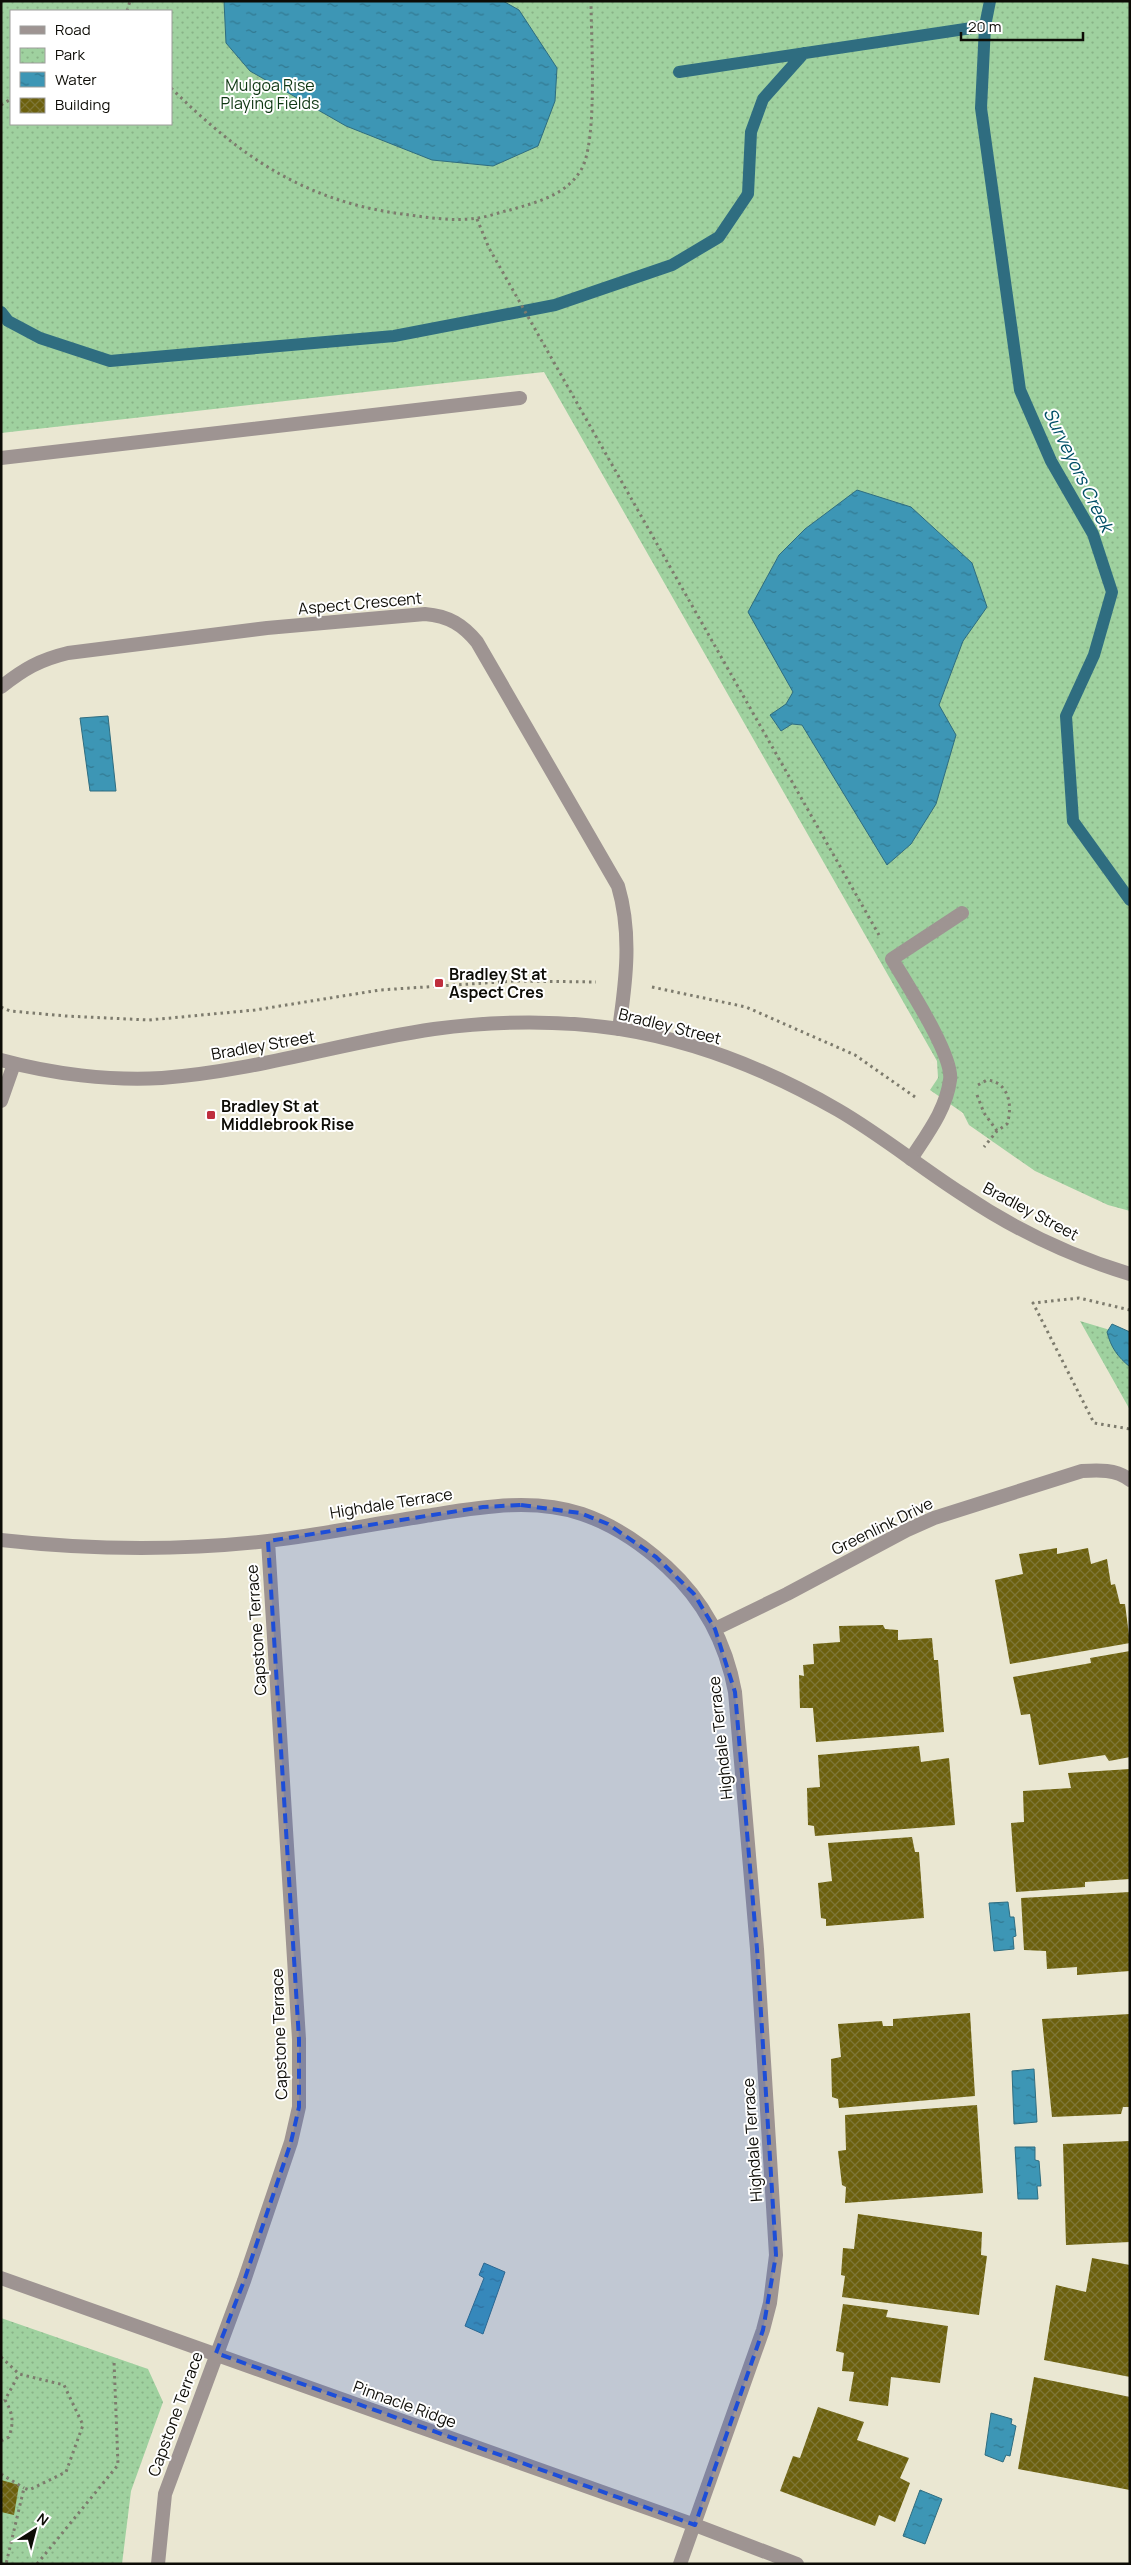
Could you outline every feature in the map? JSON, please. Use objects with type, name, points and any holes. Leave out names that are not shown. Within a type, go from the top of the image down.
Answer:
[{"type":"street","points":[[1,458],[520,398]]},
{"type":"street","name":"Aspect Crescent","points":[[1,687],[20,672],[43,659],[68,654],[267,628],[425,614],[440,615],[454,620],[467,630],[477,642],[618,886],[626,920],[627,974],[619,1029]]},
{"type":"street","points":[[911,1159],[940,1114],[951,1078],[938,1039],[892,959],[962,913]]},
{"type":"street","name":"Bradley Street","points":[[8,1062],[109,1077],[160,1078],[270,1063],[432,1029],[530,1023],[619,1029],[668,1040],[727,1058],[780,1080],[839,1111],[988,1211],[1054,1246],[1130,1274]]},
{"type":"street","points":[[1,1101],[8,1062]]},
{"type":"street","name":"Greenlink Drive","points":[[715,1629],[786,1594],[906,1530],[934,1518],[1082,1471],[1099,1470],[1115,1472],[1130,1480]]},
{"type":"street","name":"Highdale Terrace","points":[[1,1540],[100,1549],[176,1548],[268,1541],[483,1507],[521,1505],[580,1514],[608,1524],[656,1557],[694,1594],[715,1629],[727,1657],[735,1692],[758,1949],[776,2255],[770,2303],[763,2330],[680,2564]]},
{"type":"street","name":"Capstone Terrace","points":[[158,2564],[165,2494],[254,2254],[291,2142],[299,2107],[299,2039],[268,1541]]},
{"type":"street","name":"Pinnacle Ridge","points":[[1,2278],[605,2495],[694,2525],[797,2564]]},
{"type":"path","points":[[172,89],[207,123],[267,167],[308,190],[366,209],[423,217],[476,219],[545,200],[564,188],[580,172],[585,161],[590,135],[591,1]]},
{"type":"path","points":[[476,219],[489,248],[892,959]]},
{"type":"path","points":[[951,1078],[972,1086],[987,1080],[994,1081],[1005,1089],[1011,1108],[1010,1117],[1007,1124],[997,1131],[984,1147]]},
{"type":"path","points":[[978,1085],[978,1098],[984,1114],[997,1131]]},
{"type":"path","points":[[1130,1310],[1079,1298],[1032,1303],[1094,1423],[1130,1430]]},
{"type":"path","points":[[1,2357],[19,2374],[64,2385],[83,2425],[66,2472],[28,2490],[1,2474]]},
{"type":"path","points":[[37,2564],[118,2464],[114,2361]]},
{"type":"path","points":[[1,2441],[9,2437],[13,2425],[12,2411],[5,2400],[19,2374]]},
{"type":"path","points":[[6,2564],[24,2488]]},
{"type":"highlighted area","points":[[521,1505],[580,1513],[608,1524],[656,1557],[694,1594],[715,1629],[735,1692],[757,1949],[776,2255],[763,2330],[695,2525],[216,2353],[244,2281],[291,2142],[299,2107],[299,2039],[268,1541],[483,1507]]},
{"type":"green space","name":"Mulgoa Rise Playing Fields","points":[[1,1],[1130,1],[1130,1211],[1108,1205],[1035,1171],[969,1125],[963,1113],[930,1090],[938,1078],[937,1061],[544,372],[1,433]]},
{"type":"green space","points":[[1080,1321],[1130,1336],[1130,1410]]},
{"type":"green space","points":[[1,2318],[148,2369],[163,2402],[131,2491],[122,2564],[1,2564]]},
{"type":"water","points":[[224,1],[503,1],[519,10],[557,68],[555,101],[538,146],[493,166],[432,160],[346,126],[250,71],[226,43]]},
{"type":"water","points":[[857,490],[911,507],[972,563],[987,607],[963,641],[939,705],[956,735],[936,804],[911,844],[887,865],[802,725],[792,724],[781,731],[770,715],[786,704],[793,692],[748,612],[779,555],[805,529]]},
{"type":"water","points":[[108,716],[116,791],[90,791],[80,718]]},
{"type":"water","points":[[1112,1324],[1130,1332],[1130,1367],[1119,1356],[1111,1343],[1107,1332]]},
{"type":"water","points":[[1008,1902],[1010,1917],[1014,1917],[1016,1936],[1013,1937],[1014,1949],[994,1951],[989,1903]]},
{"type":"water","points":[[1034,2069],[1037,2122],[1014,2124],[1012,2071]]},
{"type":"water","points":[[1015,2147],[1035,2147],[1035,2160],[1039,2161],[1041,2186],[1037,2186],[1038,2199],[1018,2199]]},
{"type":"water","points":[[484,2263],[505,2272],[483,2334],[465,2326],[484,2278],[479,2275]]},
{"type":"water","points":[[991,2413],[1012,2419],[1011,2424],[1016,2426],[1010,2456],[1006,2455],[1003,2462],[985,2455]]},
{"type":"water","points":[[920,2490],[942,2499],[925,2544],[903,2536]]},
{"type":"building","points":[[1057,1548],[1057,1554],[1088,1548],[1091,1564],[1107,1559],[1111,1585],[1115,1584],[1120,1604],[1125,1604],[1130,1643],[1010,1664],[995,1580],[1023,1574],[1019,1554]]},
{"type":"building","points":[[883,1625],[885,1629],[898,1630],[898,1640],[932,1638],[934,1660],[938,1660],[944,1732],[816,1742],[813,1708],[800,1708],[799,1675],[804,1676],[803,1665],[814,1664],[813,1644],[840,1642],[839,1626]]},
{"type":"building","points":[[1130,1651],[1130,1757],[1109,1761],[1105,1755],[1039,1765],[1030,1714],[1021,1715],[1013,1677],[1091,1663],[1090,1658]]},
{"type":"building","points":[[919,1746],[921,1762],[949,1758],[955,1825],[815,1836],[814,1826],[808,1825],[807,1788],[820,1787],[818,1755]]},
{"type":"building","points":[[1130,1769],[1130,1879],[1085,1882],[1085,1887],[1016,1892],[1011,1823],[1024,1822],[1023,1791],[1071,1788],[1068,1773]]},
{"type":"building","points":[[912,1837],[915,1852],[919,1852],[924,1918],[826,1926],[826,1919],[821,1918],[818,1883],[832,1881],[828,1843]]},
{"type":"building","points":[[1130,1892],[1130,1971],[1077,1975],[1077,1967],[1047,1969],[1046,1951],[1024,1950],[1021,1898]]},
{"type":"building","points":[[970,2013],[975,2096],[839,2108],[838,2099],[832,2097],[831,2059],[841,2057],[838,2024],[882,2021],[883,2026],[893,2026],[893,2019]]},
{"type":"building","points":[[1130,2014],[1130,2107],[1123,2107],[1121,2114],[1052,2117],[1042,2019]]},
{"type":"building","points":[[977,2105],[983,2193],[845,2203],[846,2187],[842,2185],[838,2151],[846,2150],[845,2115]]},
{"type":"building","points":[[1130,2141],[1130,2242],[1066,2245],[1063,2144]]},
{"type":"building","points":[[858,2214],[982,2232],[981,2255],[987,2256],[979,2315],[842,2297],[845,2276],[841,2275],[843,2248],[854,2249]]},
{"type":"building","points":[[1092,2258],[1130,2265],[1130,2377],[1044,2360],[1056,2285],[1086,2292]]},
{"type":"building","points":[[843,2304],[888,2310],[886,2317],[948,2326],[940,2383],[891,2377],[888,2406],[849,2401],[854,2372],[842,2371],[844,2353],[836,2351]]},
{"type":"building","points":[[1034,2377],[1130,2397],[1130,2490],[1018,2469]]},
{"type":"building","points":[[818,2407],[864,2422],[857,2440],[909,2458],[900,2478],[910,2483],[895,2522],[879,2515],[875,2526],[780,2491],[793,2456],[800,2458]]},
{"type":"building","points":[[1,2480],[19,2485],[14,2515],[1,2512]]},
{"type":"waterway","name":"Surveyors Creek","points":[[990,1],[985,26],[981,108],[1020,390],[1051,461],[1093,534],[1112,592],[1094,655],[1066,716],[1073,821],[1130,900]]},
{"type":"waterway","points":[[679,72],[985,26]]},
{"type":"waterway","points":[[1,312],[8,321],[40,338],[110,361],[394,336],[555,305],[672,265],[719,237],[748,194],[751,132],[763,99],[804,53]]},
{"type":"place","name":"Bradley St at Aspect Cres","points":[[439,983]]},
{"type":"place","name":"Bradley St at Middlebrook Rise","points":[[211,1115]]}]
